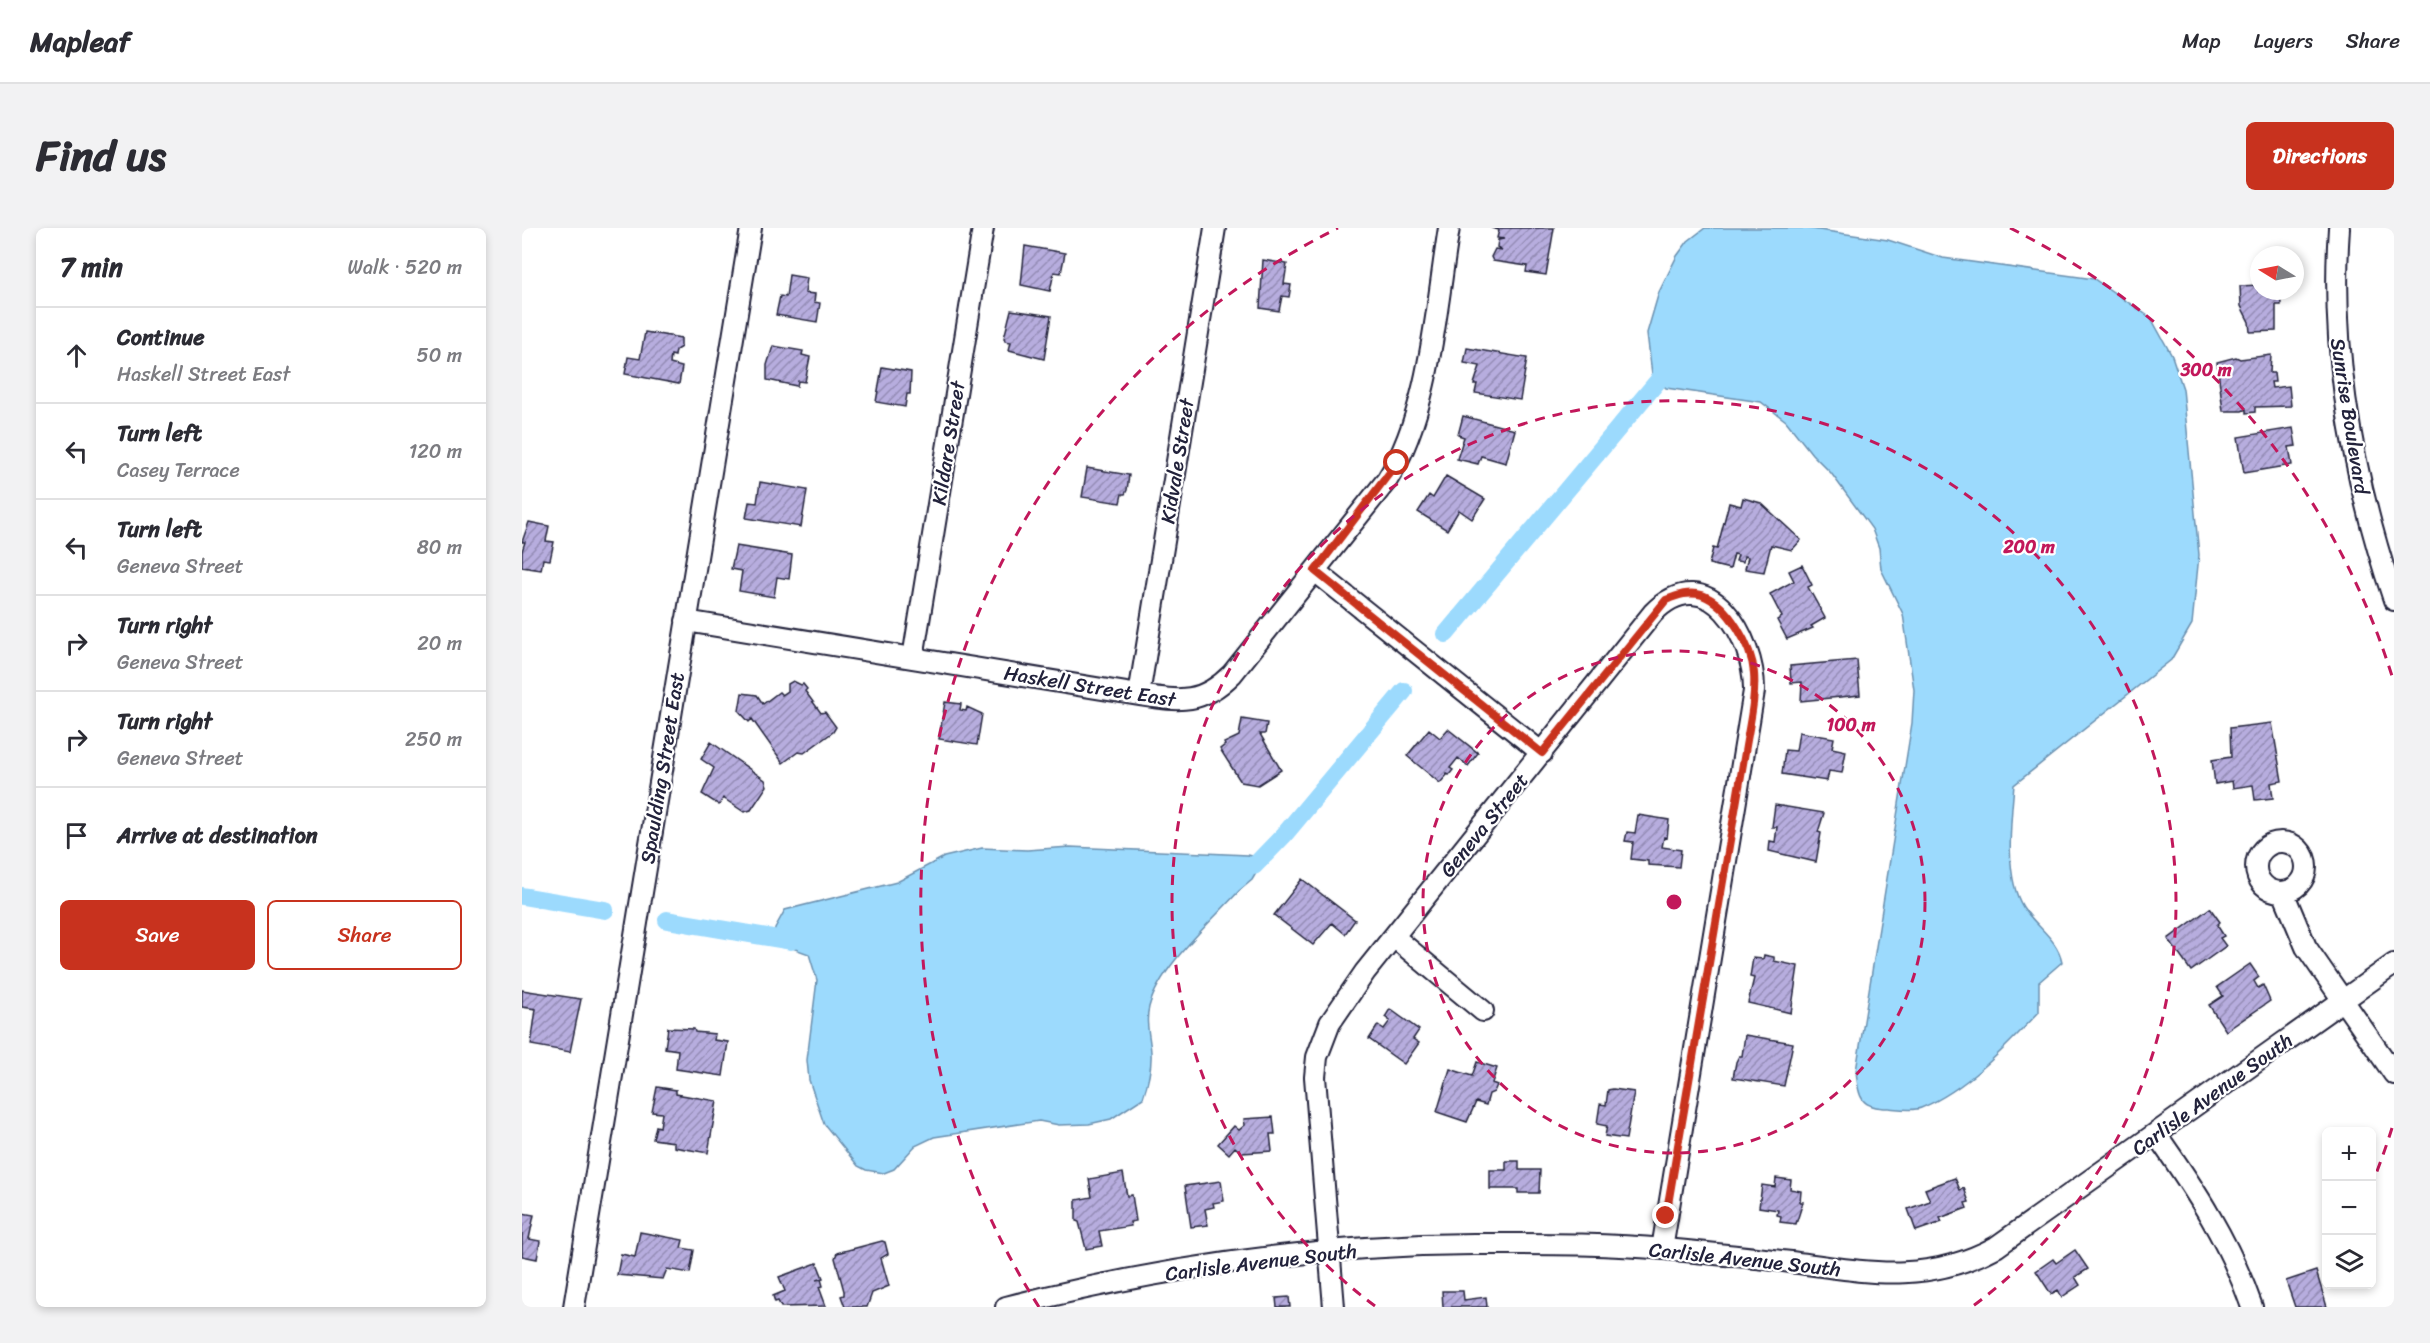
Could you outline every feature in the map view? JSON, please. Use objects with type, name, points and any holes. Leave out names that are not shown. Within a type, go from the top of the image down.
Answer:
[{"type":"street","name":"Spaulding Street East","points":[[574,1307],[751,228]]},
{"type":"street","name":"Kildare Street","points":[[913,658],[983,228]]},
{"type":"street","name":"Kidvale Street","points":[[1139,695],[1215,228]]},
{"type":"street","name":"Haskell Street East","points":[[686,621],[1139,695],[1184,700],[1202,697],[1219,687],[1315,571],[1387,480],[1406,447],[1418,413],[1449,228]]},
{"type":"street","name":"Sunrise Boulevard","points":[[2339,228],[2336,321],[2342,388],[2365,507],[2394,600]]},
{"type":"street","points":[[1315,571],[1542,753]]},
{"type":"street","name":"Geneva Street","points":[[1334,1307],[1315,1097],[1317,1057],[1339,1007],[1666,600],[1683,593],[1702,595],[1718,606],[1730,619],[1750,655],[1754,691],[1662,1249]]},
{"type":"street","points":[[2283,892],[2306,947],[2394,1074]]},
{"type":"street","points":[[1394,937],[1483,1011]]},
{"type":"street","name":"Carlisle Avenue South","points":[[1006,1307],[1159,1274],[1329,1252],[1470,1244],[1565,1244],[1662,1249],[1880,1274],[1921,1273],[1940,1269],[1978,1257],[1996,1247],[2394,964]]},
{"type":"street","points":[[2156,1134],[2197,1192],[2226,1241],[2252,1307]]},
{"type":"water","points":[[1705,228],[1805,228],[1888,240],[1943,258],[2094,279],[2151,318],[2172,356],[2183,389],[2199,555],[2192,624],[2171,660],[2014,785],[2010,847],[2017,895],[2028,914],[2056,947],[2062,962],[2039,982],[2039,1012],[2013,1039],[1970,1079],[1938,1100],[1918,1109],[1879,1107],[1866,1103],[1858,1088],[1856,1071],[1912,723],[1914,690],[1903,614],[1881,569],[1879,548],[1872,529],[1831,473],[1812,454],[1786,421],[1761,402],[1666,388],[1652,374],[1647,333],[1659,292],[1677,256],[1688,241]]},
{"type":"water","points":[[1070,847],[1248,855],[1256,857],[1262,863],[1252,880],[1175,960],[1155,992],[1148,1013],[1151,1063],[1143,1098],[1111,1119],[1089,1124],[1059,1125],[1039,1121],[934,1137],[915,1146],[894,1169],[884,1173],[858,1166],[824,1124],[809,1080],[807,1060],[817,980],[809,954],[773,941],[775,928],[785,910],[897,882],[944,857],[982,848],[1027,850]]},
{"type":"building","points":[[1491,228],[1554,228],[1546,275],[1526,272],[1527,266],[1493,261],[1491,257],[1495,249],[1502,250],[1497,247],[1498,240],[1504,239],[1497,238],[1499,230]]},
{"type":"building","points":[[1025,246],[1065,253],[1061,273],[1054,272],[1050,291],[1021,285]]},
{"type":"building","points":[[1263,260],[1287,264],[1284,284],[1291,285],[1289,297],[1282,296],[1279,311],[1260,308]]},
{"type":"building","points":[[789,275],[807,278],[805,293],[815,294],[814,302],[820,303],[817,322],[776,315],[780,296],[786,297]]},
{"type":"building","points":[[2250,285],[2250,300],[2281,300],[2281,305],[2276,305],[2276,331],[2250,332],[2249,322],[2241,306],[2240,286]]},
{"type":"building","points":[[1011,310],[1051,316],[1044,359],[1009,350],[1011,342],[1005,341],[1004,338]]},
{"type":"building","points":[[645,332],[681,338],[681,347],[676,350],[675,356],[671,355],[670,364],[682,367],[679,384],[625,374],[628,357],[640,359]]},
{"type":"building","points":[[773,346],[803,351],[802,355],[810,357],[805,382],[798,381],[797,386],[767,380],[767,365]]},
{"type":"building","points":[[1467,348],[1527,358],[1520,400],[1475,393],[1477,384],[1474,384],[1480,366],[1464,363]]},
{"type":"building","points":[[2271,355],[2270,373],[2274,373],[2275,382],[2271,382],[2272,388],[2289,386],[2291,406],[2255,407],[2255,412],[2246,413],[2246,409],[2223,411],[2217,362],[2236,357],[2240,359]]},
{"type":"building","points":[[882,367],[911,372],[910,394],[907,394],[905,407],[876,402]]},
{"type":"building","points":[[1463,416],[1515,430],[1506,463],[1481,456],[1478,464],[1457,459],[1464,437],[1458,435]]},
{"type":"building","points":[[2293,428],[2296,446],[2289,447],[2292,465],[2244,473],[2238,437]]},
{"type":"building","points":[[1087,468],[1129,475],[1127,490],[1125,494],[1122,494],[1120,503],[1082,497]]},
{"type":"building","points":[[1446,476],[1485,499],[1472,519],[1459,510],[1447,530],[1418,512],[1429,495],[1433,498]]},
{"type":"building","points":[[760,482],[807,490],[801,527],[746,518],[749,502],[757,503]]},
{"type":"building","points":[[1743,498],[1761,503],[1801,540],[1792,550],[1771,545],[1764,572],[1745,569],[1748,557],[1744,556],[1743,562],[1736,561],[1738,555],[1734,554],[1730,569],[1709,564],[1713,548],[1717,549],[1729,503],[1741,506]]},
{"type":"building","points":[[529,522],[549,526],[546,541],[554,542],[550,560],[543,559],[541,570],[522,567],[522,551],[525,542],[522,542]]},
{"type":"building","points":[[736,546],[792,555],[789,579],[777,577],[774,597],[739,591],[742,571],[731,569]]},
{"type":"building","points":[[1802,565],[1812,585],[1808,587],[1825,618],[1811,626],[1813,628],[1787,639],[1777,620],[1782,617],[1770,594],[1794,581],[1789,571]]},
{"type":"building","points":[[1857,660],[1860,695],[1801,701],[1802,682],[1791,683],[1790,666]]},
{"type":"building","points":[[793,681],[803,684],[807,689],[805,691],[821,713],[825,712],[836,727],[833,732],[804,753],[798,752],[783,763],[752,719],[749,722],[739,711],[742,693],[757,695],[763,704],[779,692],[782,695],[788,691],[788,684]]},
{"type":"building","points":[[945,702],[961,704],[960,710],[966,711],[967,707],[982,714],[977,745],[939,739]]},
{"type":"building","points":[[1242,719],[1267,723],[1265,734],[1260,734],[1281,770],[1258,785],[1241,782],[1220,749],[1225,745],[1224,743],[1239,736]]},
{"type":"building","points":[[2272,723],[2282,781],[2271,783],[2273,798],[2255,800],[2253,785],[2233,788],[2232,781],[2215,784],[2212,760],[2231,757],[2230,728]]},
{"type":"building","points":[[1429,729],[1440,738],[1448,729],[1478,753],[1468,766],[1458,758],[1450,768],[1453,770],[1449,775],[1445,773],[1447,775],[1440,783],[1407,756]]},
{"type":"building","points":[[1799,732],[1834,738],[1832,748],[1846,751],[1842,773],[1829,771],[1827,781],[1782,774],[1785,750],[1796,751]]},
{"type":"building","points":[[711,742],[765,780],[767,786],[751,810],[744,812],[723,798],[719,805],[702,794],[714,768],[701,759]]},
{"type":"building","points":[[1775,805],[1824,813],[1818,832],[1821,833],[1816,862],[1769,851],[1770,841],[1775,842],[1777,827],[1772,827]]},
{"type":"building","points":[[1638,815],[1669,820],[1667,838],[1664,837],[1662,847],[1681,850],[1679,867],[1648,865],[1648,861],[1631,859],[1633,842],[1625,841],[1627,832],[1635,833]]},
{"type":"building","points":[[1302,879],[1355,920],[1345,934],[1332,923],[1313,945],[1274,915]]},
{"type":"building","points":[[2210,908],[2220,922],[2217,925],[2224,936],[2220,938],[2226,946],[2191,971],[2168,939]]},
{"type":"building","points":[[1764,955],[1774,957],[1774,961],[1798,966],[1791,1013],[1748,1003],[1754,978],[1750,977],[1753,958],[1763,959]]},
{"type":"building","points":[[2250,964],[2259,977],[2254,981],[2258,988],[2263,985],[2270,1001],[2226,1031],[2209,1005],[2223,996],[2217,987]]},
{"type":"building","points":[[522,990],[581,999],[570,1052],[531,1045],[536,1009],[522,1007]]},
{"type":"building","points":[[1390,1009],[1419,1030],[1413,1039],[1419,1043],[1404,1064],[1369,1039],[1378,1025],[1384,1029],[1390,1021],[1385,1017]]},
{"type":"building","points":[[668,1028],[694,1029],[695,1032],[715,1034],[714,1040],[728,1042],[723,1076],[676,1069],[678,1050],[665,1048]]},
{"type":"building","points":[[1745,1035],[1793,1043],[1784,1086],[1733,1078],[1736,1062],[1739,1056],[1742,1056]]},
{"type":"building","points":[[1477,1062],[1497,1068],[1492,1083],[1497,1085],[1494,1092],[1489,1094],[1486,1105],[1476,1102],[1467,1122],[1437,1112],[1450,1069],[1472,1076]]},
{"type":"building","points":[[657,1087],[676,1090],[676,1094],[717,1101],[708,1153],[674,1147],[674,1142],[653,1139],[656,1126],[660,1127],[662,1113],[652,1112]]},
{"type":"building","points":[[1608,1090],[1634,1092],[1626,1139],[1605,1136],[1607,1126],[1597,1124],[1600,1104],[1606,1105]]},
{"type":"building","points":[[1273,1117],[1275,1134],[1270,1134],[1272,1151],[1242,1153],[1235,1147],[1229,1154],[1218,1144],[1234,1126],[1239,1130],[1245,1125],[1244,1119]]},
{"type":"building","points":[[1506,1161],[1519,1161],[1519,1170],[1540,1170],[1539,1193],[1518,1193],[1518,1189],[1490,1189],[1490,1170],[1506,1170]]},
{"type":"building","points":[[1123,1173],[1127,1196],[1132,1195],[1136,1221],[1130,1222],[1131,1226],[1099,1231],[1102,1246],[1086,1249],[1079,1222],[1076,1221],[1076,1200],[1092,1197],[1089,1179]]},
{"type":"building","points":[[1776,1178],[1791,1180],[1790,1189],[1801,1191],[1800,1202],[1803,1202],[1796,1224],[1780,1222],[1781,1216],[1777,1215],[1778,1210],[1759,1207],[1762,1185],[1775,1187]]},
{"type":"building","points":[[1955,1178],[1960,1190],[1964,1188],[1969,1202],[1965,1203],[1967,1208],[1940,1218],[1942,1222],[1916,1231],[1908,1209],[1930,1201],[1925,1189]]},
{"type":"building","points":[[1221,1181],[1224,1201],[1213,1203],[1214,1207],[1205,1209],[1208,1225],[1191,1227],[1185,1186]]},
{"type":"building","points":[[522,1213],[534,1215],[529,1239],[540,1241],[537,1259],[522,1256]]},
{"type":"building","points":[[640,1232],[683,1240],[681,1248],[694,1250],[690,1273],[667,1269],[663,1279],[617,1275],[621,1254],[635,1257]]},
{"type":"building","points":[[885,1242],[888,1254],[881,1258],[889,1286],[872,1293],[867,1307],[845,1307],[841,1296],[844,1295],[844,1291],[835,1258],[837,1253]]},
{"type":"building","points":[[2075,1250],[2088,1269],[2075,1277],[2080,1285],[2062,1297],[2058,1290],[2051,1294],[2036,1271],[2053,1259],[2056,1263]]},
{"type":"building","points":[[817,1263],[823,1278],[816,1280],[821,1279],[823,1286],[819,1287],[826,1306],[781,1307],[778,1301],[775,1302],[773,1296],[785,1291],[779,1277]]},
{"type":"building","points":[[2316,1271],[2327,1307],[2295,1307],[2286,1281]]},
{"type":"building","points":[[1442,1291],[1463,1291],[1464,1300],[1486,1297],[1487,1307],[1443,1307]]},
{"type":"building","points":[[1289,1297],[1290,1307],[1277,1307],[1276,1298]]},
{"type":"waterway","points":[[1446,634],[1662,376]]},
{"type":"waterway","points":[[1254,866],[1284,835],[1404,691]]},
{"type":"waterway","points":[[522,896],[605,910]]},
{"type":"waterway","points":[[667,920],[791,941]]},
{"type":"route","points":[[1397,463],[1387,480],[1315,571],[1542,753],[1653,613],[1666,600],[1683,593],[1702,595],[1718,606],[1730,619],[1750,655],[1754,673],[1754,691],[1745,752],[1666,1216]]}]
